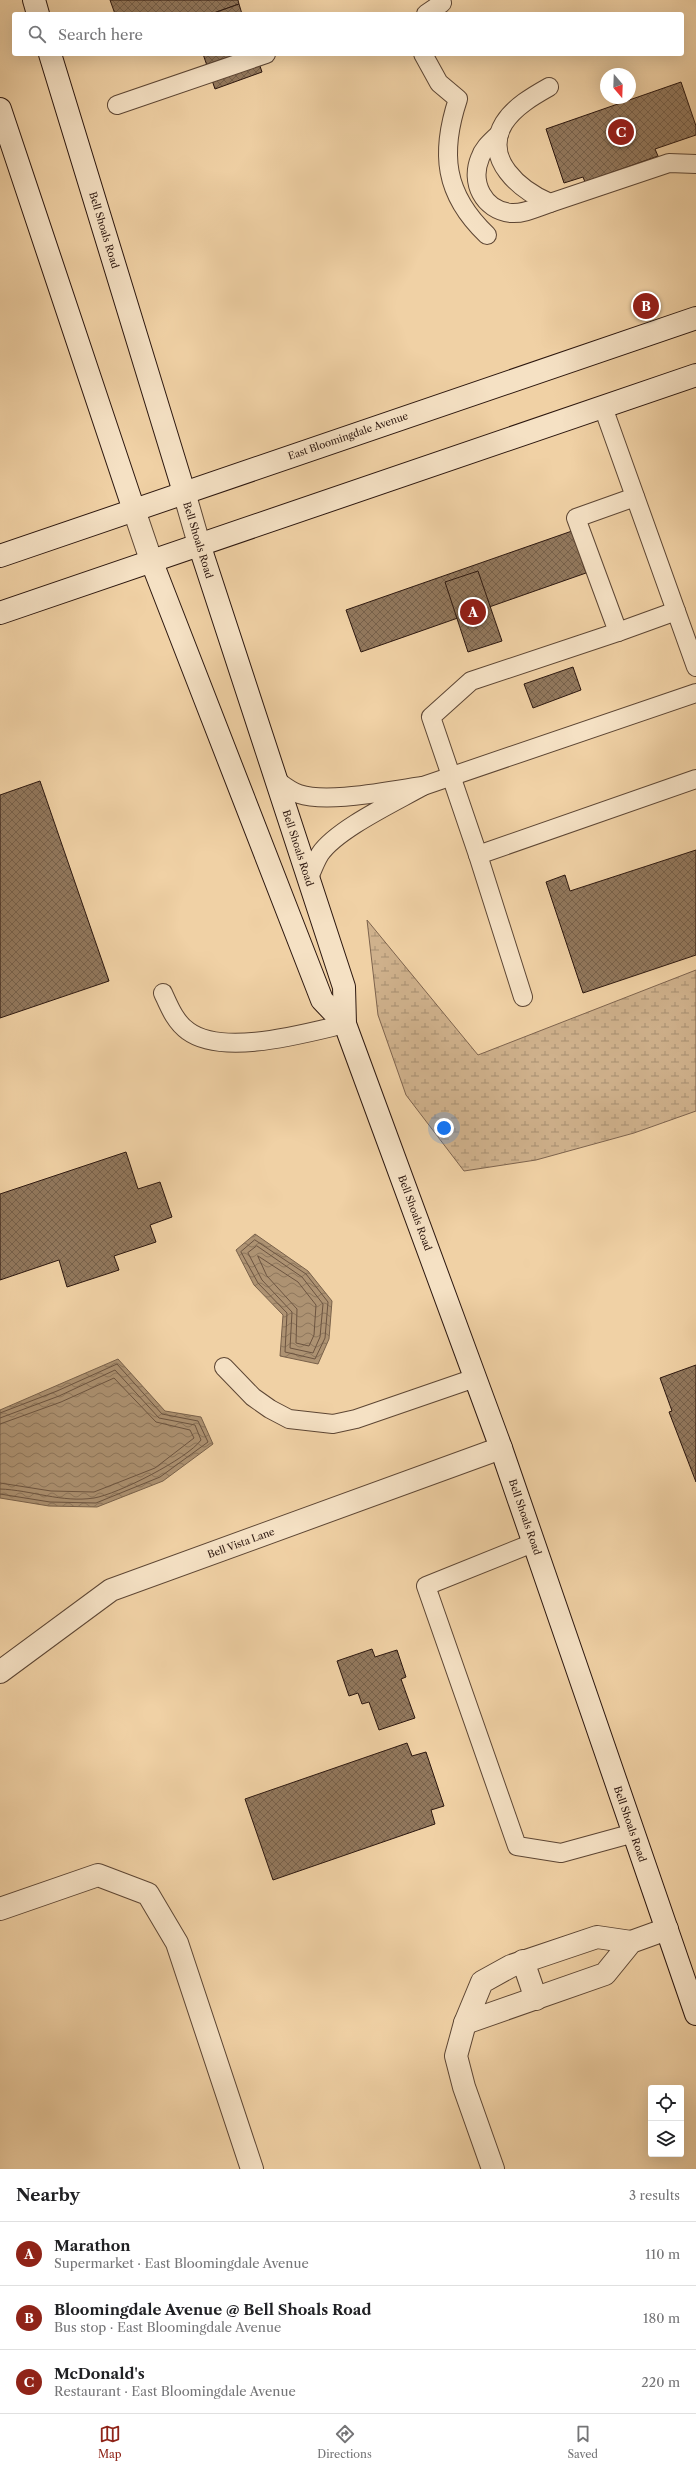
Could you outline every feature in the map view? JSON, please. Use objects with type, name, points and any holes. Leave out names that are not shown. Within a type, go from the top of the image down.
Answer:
[{"type":"main road","points":[[34,0],[37,12]]},
{"type":"main road","name":"Bell Shoals Road","points":[[51,56],[199,544],[344,987],[345,1024],[501,1448],[696,2014]]},
{"type":"main road","name":"Bell Shoals Road","points":[[0,109],[151,560],[322,1000],[345,1024]]},
{"type":"main road","name":"East Bloomingdale Avenue","points":[[0,556],[696,318]]},
{"type":"main road","points":[[0,613],[151,560],[696,375]]},
{"type":"main road","name":"Bell Vista Lane","points":[[0,1672],[111,1590],[501,1448]]},
{"type":"main road","points":[[0,1910],[98,1876],[148,1894],[177,1942],[252,2169]]},
{"type":"main road","points":[[493,2169],[464,2087],[456,2056],[465,2023],[482,1982],[523,1961],[597,1937],[630,1942],[667,1929]]},
{"type":"main road","points":[[465,2023],[605,1974],[630,1942]]},
{"type":"main road","points":[[523,1961],[536,1999]]},
{"type":"lane","points":[[429,12],[442,3]]},
{"type":"lane","points":[[117,105],[260,56]]},
{"type":"lane","points":[[424,56],[439,83],[458,98],[451,119],[447,148],[448,170],[454,191],[465,212],[487,235]]},
{"type":"lane","points":[[549,86],[515,110],[504,122],[499,134],[497,146],[500,156],[513,179],[536,197],[550,203]]},
{"type":"lane","points":[[499,134],[480,156],[476,169],[476,181],[484,198],[501,211],[512,213],[524,212],[669,163],[696,164]]},
{"type":"lane","points":[[603,407],[696,667]]},
{"type":"lane","points":[[618,632],[576,518],[635,497]]},
{"type":"lane","points":[[524,997],[452,776],[431,717],[471,681],[676,611]]},
{"type":"lane","points":[[308,880],[320,853],[329,844],[368,817],[423,786],[696,693]]},
{"type":"lane","points":[[275,779],[298,794],[312,797],[360,795],[423,786]]},
{"type":"lane","points":[[478,855],[696,779]]},
{"type":"lane","points":[[162,993],[173,1014],[188,1031],[208,1040],[232,1042],[261,1041],[345,1024]]},
{"type":"lane","points":[[224,1367],[253,1397],[270,1409],[289,1419],[326,1424],[356,1419],[475,1378]]},
{"type":"lane","points":[[533,1543],[426,1586],[436,1615],[517,1846],[561,1852],[634,1833]]},
{"type":"green space","points":[[367,920],[478,1055],[696,970],[696,1111],[634,1133],[536,1160],[464,1171],[406,1095],[378,1015]]},
{"type":"water","points":[[255,1234],[308,1271],[332,1301],[329,1339],[318,1364],[280,1356],[283,1315],[254,1285],[236,1250]]},
{"type":"water","points":[[118,1359],[165,1411],[201,1417],[213,1444],[163,1481],[97,1507],[49,1506],[0,1498],[0,1410]]},
{"type":"building","points":[[110,0],[238,0],[239,4],[217,12],[114,12]]},
{"type":"building","points":[[239,4],[241,12],[217,12]]},
{"type":"building","points":[[204,56],[257,56],[262,72],[215,89]]},
{"type":"building","points":[[681,82],[696,126],[696,135],[655,149],[658,156],[585,182],[583,177],[564,183],[546,129],[618,104],[636,104],[636,98]]},
{"type":"building","points":[[572,531],[586,573],[361,652],[346,610]]},
{"type":"building","points":[[478,571],[502,641],[468,652],[445,582]]},
{"type":"building","points":[[573,667],[581,690],[533,708],[524,684]]},
{"type":"building","points":[[40,781],[109,981],[0,1018],[0,795]]},
{"type":"building","points":[[696,850],[696,955],[583,993],[546,882],[565,875],[570,891]]},
{"type":"building","points":[[126,1152],[138,1189],[160,1182],[172,1217],[150,1225],[156,1242],[114,1256],[119,1270],[67,1287],[59,1260],[0,1280],[0,1194]]},
{"type":"building","points":[[696,1365],[696,1482],[669,1412],[672,1411],[660,1378]]},
{"type":"building","points":[[372,1649],[375,1657],[397,1650],[406,1677],[401,1679],[415,1718],[379,1730],[369,1702],[362,1704],[358,1693],[349,1696],[337,1661]]},
{"type":"building","points":[[407,1743],[412,1756],[426,1752],[444,1806],[431,1810],[435,1824],[273,1880],[245,1799]]},
{"type":"place","name":"McDonald's","points":[[621,132]]},
{"type":"place","name":"Bloomingdale Avenue @ Bell Shoals Road","points":[[646,306]]},
{"type":"place","name":"Marathon","points":[[473,612]]}]
